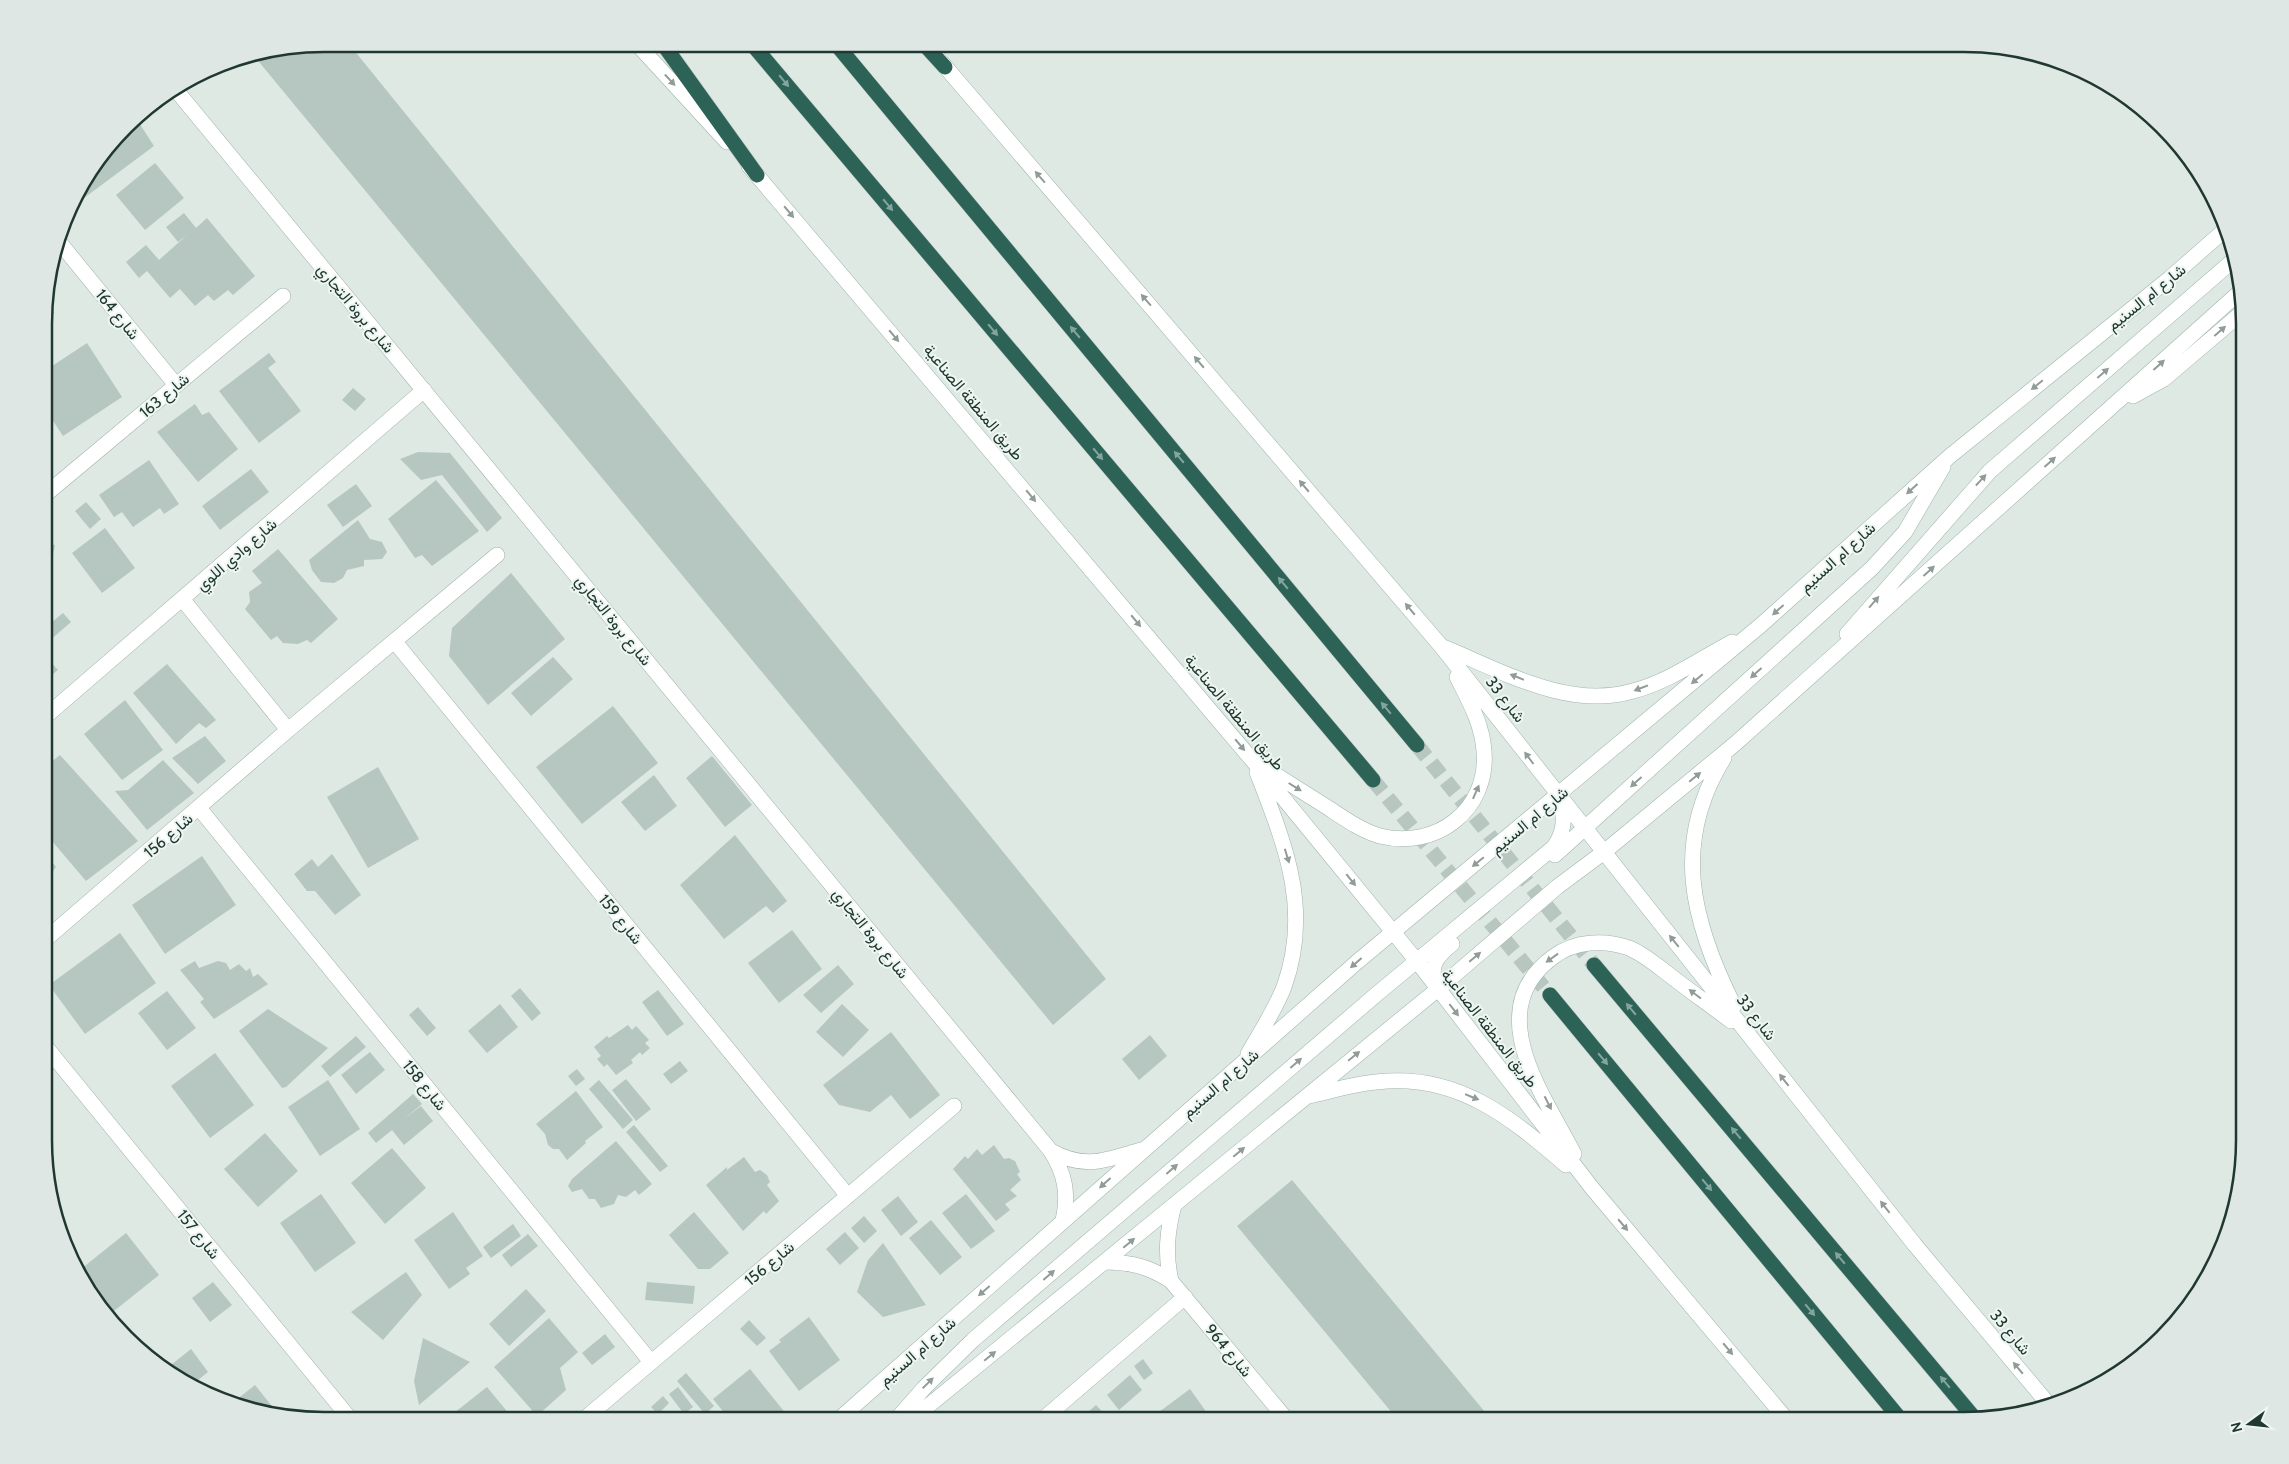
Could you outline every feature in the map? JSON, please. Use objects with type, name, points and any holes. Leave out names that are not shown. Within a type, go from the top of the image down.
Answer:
[{"type":"highway","points":[[670,53],[758,175]]},
{"type":"highway","points":[[760,53],[1373,780]]},
{"type":"highway","points":[[843,53],[1417,746]]},
{"type":"highway","points":[[933,53],[945,66]]},
{"type":"highway","points":[[1594,965],[1969,1412]]},
{"type":"highway","points":[[1550,995],[1894,1412]]},
{"type":"street","name":"طريق المنطقة الصناعية","points":[[644,53],[758,175],[1254,761],[1394,932],[1592,1188],[1780,1412]]},
{"type":"street","points":[[945,66],[1441,646],[1479,722],[1484,764],[1477,793],[1461,816],[1441,831],[1417,839],[1404,840],[1377,835],[1348,821],[1254,761]]},
{"type":"street","name":"شارع بروة التجاري","points":[[179,94],[1050,1150],[1064,1177],[1066,1207],[1063,1221]]},
{"type":"street","points":[[2170,278],[2210,237],[2217,224]]},
{"type":"street","name":"شارع ام السنيم","points":[[847,1412],[1141,1150],[1241,1066],[1394,932],[1559,796],[1761,625],[1950,456],[2170,278],[2221,234]]},
{"type":"street","name":"شارع 164","points":[[64,248],[176,384]]},
{"type":"street","points":[[1808,679],[1951,512],[1990,471],[2229,263]]},
{"type":"street","name":"شارع 163","points":[[53,488],[283,296]]},
{"type":"street","points":[[921,1412],[1438,989],[1557,887],[1604,852],[1736,743],[2235,296]]},
{"type":"street","points":[[2110,409],[2164,379],[2236,318]]},
{"type":"street","name":"شارع وادي اللوي","points":[[53,710],[183,600],[424,390]]},
{"type":"street","points":[[1438,989],[1433,969],[1440,954],[1585,828],[1872,568],[1905,532],[1950,456]]},
{"type":"street","name":"شارع 156","points":[[53,933],[288,730],[497,555]]},
{"type":"street","points":[[183,600],[288,730]]},
{"type":"street","points":[[1441,646],[1542,687],[1578,696],[1606,697],[1633,691],[1663,680],[1761,625]]},
{"type":"street","name":"شارع 159","points":[[395,642],[848,1196]]},
{"type":"street","name":"شارع 33","points":[[1441,646],[1915,1245],[2044,1399]]},
{"type":"street","points":[[1736,743],[1724,757],[1708,787],[1691,854],[1695,900],[1706,943],[1717,972],[1748,1034]]},
{"type":"street","points":[[1241,1066],[1284,988],[1292,960],[1297,928],[1292,871],[1254,761]]},
{"type":"street","points":[[903,1412],[924,1388],[973,1340],[1416,960],[1554,846],[1564,825],[1564,813],[1559,796]]},
{"type":"street","name":"شارع 158","points":[[199,808],[651,1362]]},
{"type":"street","points":[[1592,1188],[1530,1067],[1519,1036],[1520,1001],[1533,975],[1544,964],[1554,955],[1581,944],[1605,942],[1630,948],[1646,957],[1748,1034]]},
{"type":"street","name":"شارع 157","points":[[53,1056],[345,1412]]},
{"type":"street","points":[[1303,1098],[1377,1081],[1425,1082],[1450,1088],[1478,1099],[1503,1114],[1592,1188]]},
{"type":"street","name":"شارع 156","points":[[592,1412],[954,1106]]},
{"type":"street","name":"شارع بروة التجاري","points":[[1050,1150],[1064,1158],[1082,1163],[1093,1163],[1141,1150]]},
{"type":"street","points":[[1171,1281],[1167,1261],[1167,1241],[1174,1206]]},
{"type":"street","name":"شارع 964","points":[[1105,1262],[1123,1262],[1140,1265],[1156,1271],[1171,1281],[1280,1412]]},
{"type":"street","points":[[1051,1412],[1185,1298]]},
{"type":"building","points":[[307,53],[356,53],[1106,979],[1053,1025],[258,61]]},
{"type":"building","points":[[140,124],[154,146],[84,198],[98,173],[120,145]]},
{"type":"building","points":[[155,163],[184,198],[145,230],[116,195]]},
{"type":"building","points":[[184,213],[196,228],[207,218],[255,276],[233,295],[228,290],[214,301],[208,295],[195,306],[180,289],[170,298],[147,271],[139,278],[126,262],[146,245],[159,260],[187,235],[178,242],[166,227]]},
{"type":"building","points":[[87,343],[122,397],[63,436],[53,421],[53,365]]},
{"type":"building","points":[[269,353],[276,362],[268,368],[301,411],[259,443],[219,391]]},
{"type":"building","points":[[353,388],[366,399],[355,411],[342,400]]},
{"type":"building","points":[[195,404],[202,415],[209,412],[238,449],[198,482],[157,432]]},
{"type":"building","points":[[418,452],[450,453],[502,518],[487,532],[442,475],[421,480],[400,459]]},
{"type":"building","points":[[149,460],[179,504],[164,514],[160,508],[133,527],[122,512],[114,517],[99,495]]},
{"type":"building","points":[[251,469],[269,492],[220,530],[202,506]]},
{"type":"building","points":[[436,480],[479,531],[432,566],[422,555],[415,558],[388,519]]},
{"type":"building","points":[[356,484],[372,506],[343,527],[327,505]]},
{"type":"building","points":[[86,502],[101,519],[90,529],[75,511]]},
{"type":"building","points":[[358,520],[370,539],[382,542],[387,552],[382,559],[364,560],[364,566],[347,570],[343,578],[334,583],[321,582],[312,570],[309,560]]},
{"type":"building","points":[[105,528],[135,568],[102,593],[72,553]]},
{"type":"building","points":[[278,549],[338,619],[311,643],[307,640],[298,644],[283,643],[277,636],[271,640],[245,609],[250,602],[249,592],[262,583],[252,571]]},
{"type":"building","points":[[511,573],[565,639],[488,705],[449,656],[452,628]]},
{"type":"building","points":[[63,613],[71,622],[53,638],[53,621]]},
{"type":"building","points":[[553,657],[573,679],[531,716],[511,693]]},
{"type":"building","points":[[167,664],[216,720],[206,728],[199,723],[176,744],[133,693]]},
{"type":"building","points":[[53,665],[58,670],[53,674]]},
{"type":"building","points":[[125,700],[163,750],[122,780],[84,734]]},
{"type":"building","points":[[613,706],[658,763],[582,824],[536,767]]},
{"type":"building","points":[[205,736],[226,761],[198,784],[172,758]]},
{"type":"building","points":[[60,755],[138,841],[86,881],[53,842],[53,760]]},
{"type":"building","points":[[712,756],[752,805],[725,827],[686,778]]},
{"type":"building","points":[[163,760],[194,793],[147,830],[115,791],[128,790]]},
{"type":"building","points":[[378,767],[419,839],[368,868],[327,797]]},
{"type":"building","points":[[654,775],[677,806],[645,831],[621,802]]},
{"type":"building","points":[[735,835],[787,901],[773,913],[766,906],[724,939],[680,885]]},
{"type":"building","points":[[332,854],[361,895],[335,915],[315,891],[307,891],[294,874],[312,859],[318,867]]},
{"type":"building","points":[[202,856],[236,905],[165,954],[132,905]]},
{"type":"building","points":[[792,930],[822,969],[779,1003],[748,963]]},
{"type":"building","points":[[120,933],[156,983],[85,1034],[53,990],[53,982]]},
{"type":"building","points":[[195,961],[199,968],[218,961],[226,963],[230,970],[239,964],[246,971],[250,968],[253,977],[258,974],[268,984],[214,1019],[200,1002],[204,999],[180,970]]},
{"type":"building","points":[[838,965],[854,984],[821,1013],[803,995]]},
{"type":"building","points":[[520,988],[541,1013],[532,1021],[511,996]]},
{"type":"building","points":[[658,990],[684,1024],[667,1036],[642,1002]]},
{"type":"building","points":[[167,991],[196,1028],[167,1050],[138,1013]]},
{"type":"building","points":[[500,1004],[518,1027],[487,1053],[468,1031]]},
{"type":"building","points":[[842,1004],[869,1030],[843,1057],[816,1032]]},
{"type":"building","points":[[418,1007],[436,1028],[427,1036],[409,1015]]},
{"type":"building","points":[[268,1009],[328,1048],[286,1087],[282,1088],[239,1031]]},
{"type":"building","points":[[628,1025],[632,1030],[636,1026],[649,1040],[645,1043],[650,1048],[642,1055],[640,1052],[631,1060],[633,1063],[616,1075],[607,1064],[604,1067],[597,1059],[601,1056],[594,1047],[607,1036],[609,1038]]},
{"type":"building","points":[[891,1032],[940,1095],[910,1119],[891,1095],[870,1112],[839,1105],[823,1085]]},
{"type":"building","points":[[1150,1035],[1167,1056],[1139,1080],[1122,1059]]},
{"type":"building","points":[[356,1036],[366,1047],[330,1077],[321,1066]]},
{"type":"building","points":[[370,1052],[385,1070],[356,1094],[341,1075]]},
{"type":"building","points":[[215,1053],[254,1105],[210,1138],[171,1086]]},
{"type":"building","points":[[680,1061],[688,1071],[671,1084],[663,1074]]},
{"type":"building","points":[[577,1069],[585,1079],[576,1086],[568,1076]]},
{"type":"building","points":[[626,1079],[651,1109],[636,1121],[612,1090]]},
{"type":"building","points":[[328,1080],[360,1129],[320,1156],[288,1107]]},
{"type":"building","points":[[599,1080],[633,1120],[623,1129],[589,1089]]},
{"type":"building","points":[[576,1091],[603,1127],[585,1141],[586,1143],[567,1160],[559,1149],[553,1149],[548,1145],[545,1134],[536,1124]]},
{"type":"building","points":[[413,1094],[422,1104],[404,1119],[421,1106],[433,1121],[404,1145],[392,1130],[376,1143],[368,1133]]},
{"type":"building","points":[[634,1125],[668,1166],[660,1172],[626,1132]]},
{"type":"building","points":[[265,1133],[298,1171],[258,1207],[224,1169]]},
{"type":"building","points":[[616,1141],[652,1184],[639,1195],[635,1190],[626,1197],[618,1195],[614,1204],[601,1208],[595,1199],[589,1199],[582,1189],[572,1192],[568,1186],[572,1179]]},
{"type":"building","points":[[994,1145],[1004,1159],[1009,1158],[1015,1161],[1020,1172],[1017,1174],[1021,1180],[1010,1190],[1017,1196],[1005,1204],[1010,1210],[996,1221],[953,1169],[965,1156],[968,1159],[977,1149],[982,1155]]},
{"type":"building","points":[[392,1148],[426,1188],[385,1224],[351,1183]]},
{"type":"building","points":[[744,1157],[755,1172],[760,1170],[767,1175],[770,1182],[767,1185],[779,1201],[766,1214],[764,1211],[743,1231],[706,1185],[727,1167],[727,1170]]},
{"type":"building","points":[[1292,1180],[1485,1412],[1391,1412],[1237,1226]]},
{"type":"building","points":[[321,1194],[356,1243],[315,1272],[280,1223]]},
{"type":"building","points":[[966,1194],[995,1231],[971,1249],[942,1213]]},
{"type":"building","points":[[898,1196],[918,1222],[901,1236],[881,1210]]},
{"type":"building","points":[[453,1212],[483,1256],[466,1268],[470,1274],[449,1289],[414,1240]]},
{"type":"building","points":[[694,1212],[729,1253],[710,1269],[698,1269],[669,1235]]},
{"type":"building","points":[[864,1216],[877,1231],[864,1243],[851,1228]]},
{"type":"building","points":[[931,1220],[962,1257],[940,1275],[909,1238]]},
{"type":"building","points":[[513,1224],[521,1236],[491,1258],[483,1247]]},
{"type":"building","points":[[845,1232],[859,1248],[840,1265],[826,1249]]},
{"type":"building","points":[[126,1233],[159,1275],[114,1311],[97,1289],[84,1266]]},
{"type":"building","points":[[528,1234],[538,1246],[511,1267],[502,1255]]},
{"type":"building","points":[[883,1243],[926,1305],[883,1317],[857,1292],[868,1260]]},
{"type":"building","points":[[406,1272],[422,1295],[383,1340],[351,1312]]},
{"type":"building","points":[[213,1282],[232,1305],[210,1322],[192,1298]]},
{"type":"building","points":[[647,1282],[695,1286],[693,1304],[645,1300]]},
{"type":"building","points":[[526,1289],[546,1311],[509,1346],[489,1324]]},
{"type":"building","points":[[809,1317],[840,1360],[799,1391],[769,1351],[781,1342],[779,1340]]},
{"type":"building","points":[[549,1318],[578,1352],[560,1368],[566,1390],[541,1412],[533,1412],[494,1367]]},
{"type":"building","points":[[749,1320],[766,1338],[757,1346],[740,1329]]},
{"type":"building","points":[[605,1334],[615,1347],[592,1365],[582,1353]]},
{"type":"building","points":[[423,1338],[470,1362],[419,1405],[414,1381]]},
{"type":"building","points":[[191,1349],[208,1372],[198,1380],[171,1365]]},
{"type":"building","points":[[1143,1359],[1153,1373],[1144,1380],[1134,1366]]},
{"type":"building","points":[[750,1369],[785,1412],[724,1412],[713,1399]]},
{"type":"building","points":[[686,1373],[714,1406],[707,1412],[703,1412],[677,1381]]},
{"type":"building","points":[[1130,1375],[1142,1390],[1119,1410],[1107,1395]]},
{"type":"building","points":[[255,1385],[272,1406],[254,1402],[239,1398]]},
{"type":"building","points":[[487,1387],[507,1412],[455,1412]]},
{"type":"building","points":[[678,1387],[693,1407],[687,1412],[682,1412],[669,1394]]},
{"type":"building","points":[[1190,1389],[1206,1412],[1159,1412]]},
{"type":"building","points":[[663,1396],[669,1403],[660,1412],[656,1412],[651,1407]]},
{"type":"building","points":[[1096,1405],[1102,1412],[1088,1412]]},
{"type":"tunnel","points":[[1417,745],[1594,965]]},
{"type":"tunnel","points":[[1373,780],[1550,995]]}]
